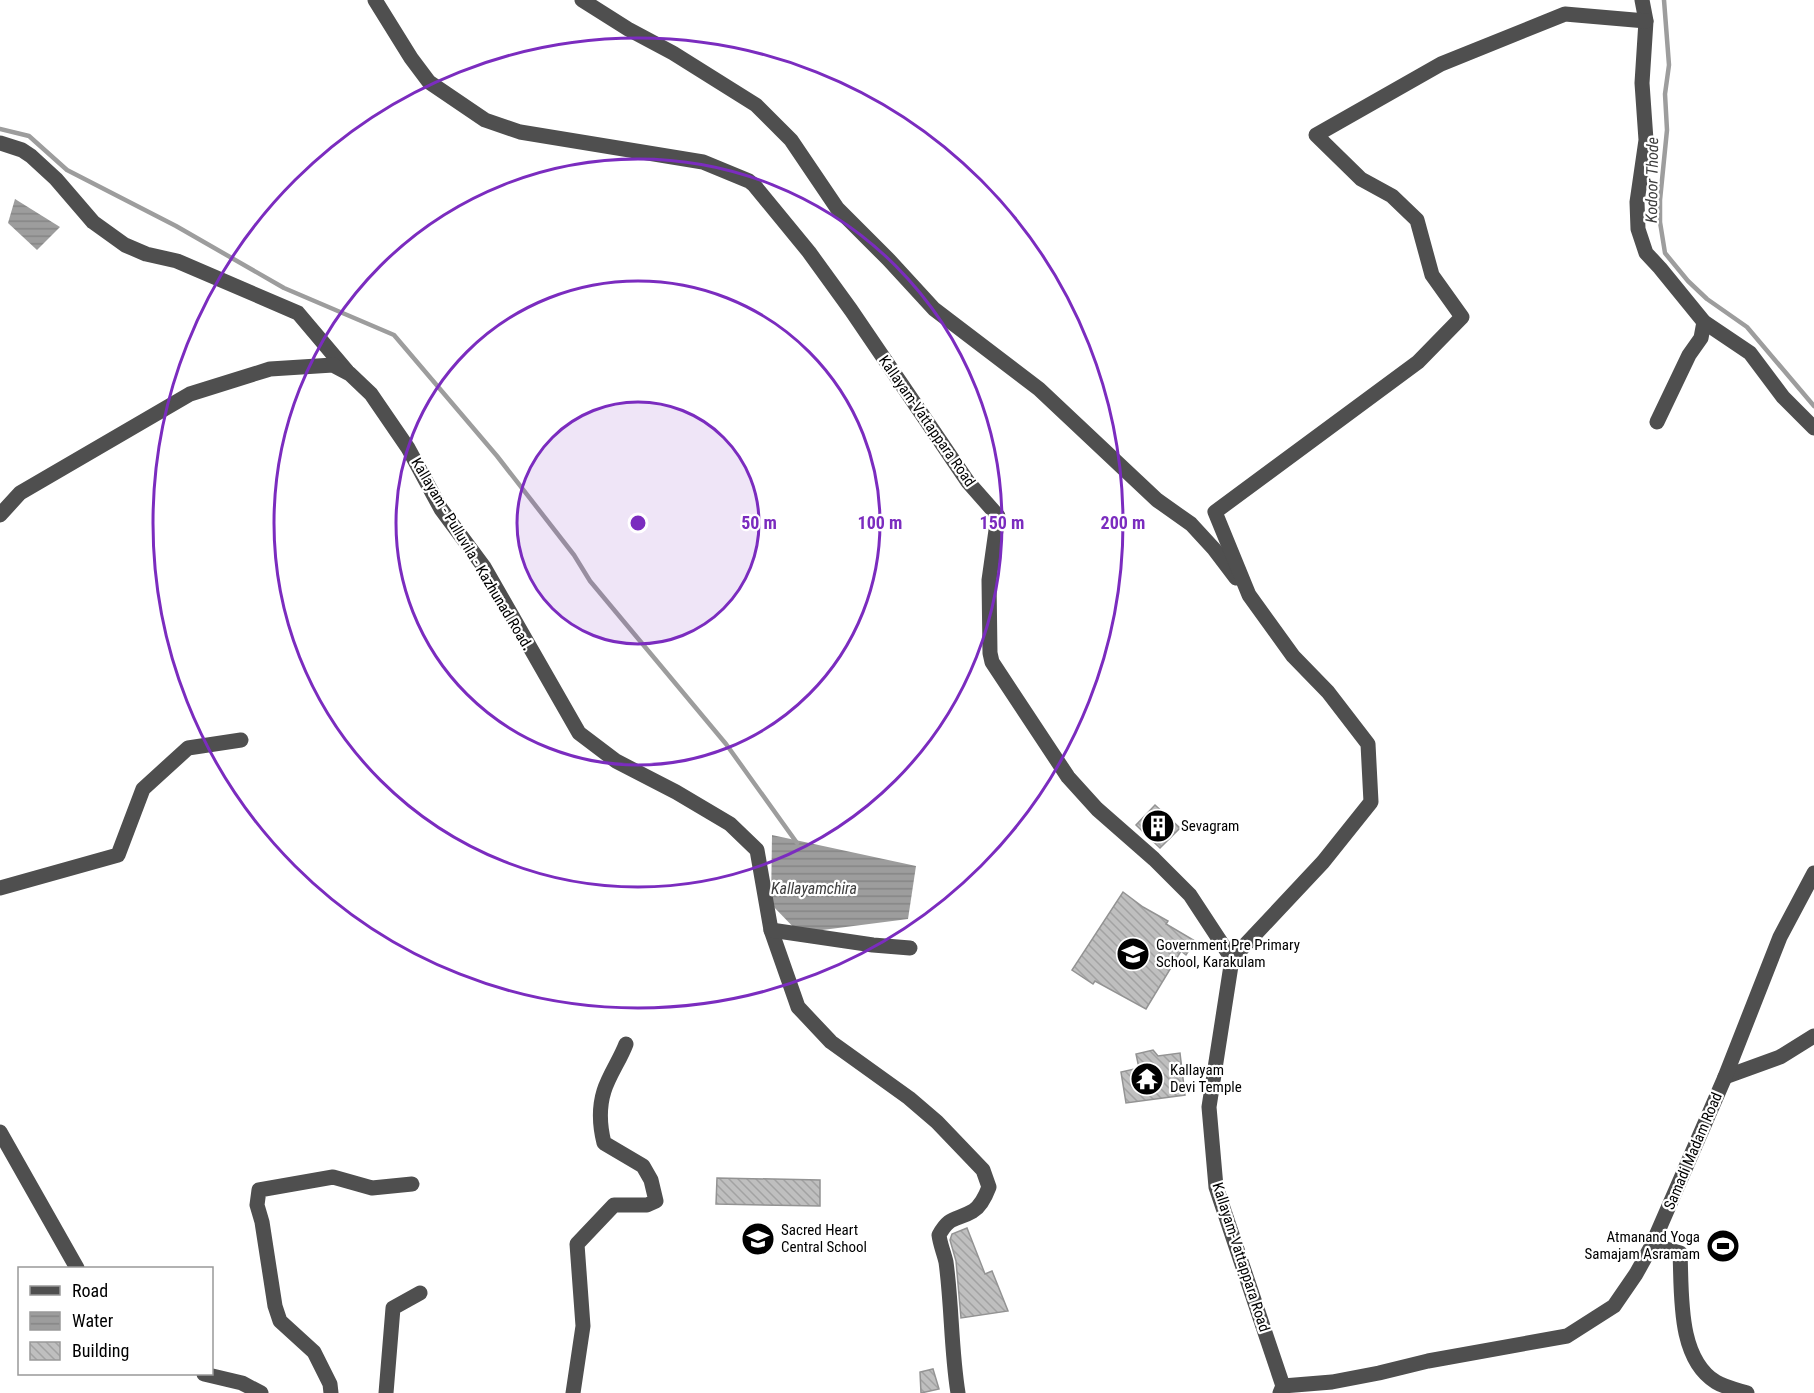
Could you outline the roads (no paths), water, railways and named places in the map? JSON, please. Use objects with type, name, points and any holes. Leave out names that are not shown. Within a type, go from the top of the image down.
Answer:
[{"type":"street","name":"Kallayam-Vattappara Road","points":[[375,0],[411,58],[429,82],[485,120],[520,132],[703,162],[748,181],[761,192],[803,244],[851,310],[968,482],[998,516],[989,580],[992,662],[1009,691],[1068,777],[1097,809],[1154,859],[1190,895],[1232,959],[1209,1107],[1216,1186],[1281,1390]]},
{"type":"street","points":[[582,0],[756,105],[791,140],[837,208],[934,309],[1039,389],[1157,500],[1191,524],[1214,549],[1293,656],[1328,692],[1368,744],[1371,802],[1323,862],[1232,959]]},
{"type":"street","points":[[1642,0],[1646,21],[1642,83],[1646,140],[1637,201],[1638,229],[1646,253],[1704,322],[1750,353],[1783,397],[1814,428]]},
{"type":"street","points":[[1249,595],[1215,512],[1418,362],[1462,317],[1432,275],[1417,220],[1392,196],[1361,179],[1316,135],[1440,64],[1565,14],[1646,21]]},
{"type":"street","name":"Kallayam - Pulluvila - Kazhunad Road.","points":[[0,143],[32,156],[56,179],[93,222],[124,245],[146,254],[177,261],[298,313],[348,373]]},
{"type":"street","points":[[1657,422],[1689,355],[1701,338],[1704,322]]},
{"type":"street","name":"Kallayam - Pulluvila - Kazhunad Road.","points":[[0,515],[20,493],[190,394],[270,369],[333,365],[348,373],[371,394],[408,448],[441,509],[484,567],[579,733],[616,761],[676,792],[730,824],[757,850],[771,930],[798,1007],[831,1042],[909,1098],[937,1122],[983,1170],[989,1187],[984,1198],[975,1210],[945,1223],[939,1235],[946,1260],[953,1363],[958,1393]]},
{"type":"street","points":[[0,888],[118,855],[143,789],[188,748],[241,740]]},
{"type":"street","name":"Samadi Madam Road","points":[[1281,1390],[1344,1380],[1438,1359],[1567,1336],[1614,1306],[1652,1245],[1725,1077],[1780,937],[1814,873]]},
{"type":"street","points":[[771,930],[862,944],[910,948]]},
{"type":"street","points":[[1725,1077],[1780,1057],[1814,1036]]},
{"type":"street","points":[[573,1393],[583,1326],[577,1244],[614,1205],[647,1205],[656,1201],[651,1180],[643,1166],[604,1143],[600,1127],[604,1091],[621,1059],[626,1044]]},
{"type":"street","points":[[0,1132],[4,1148],[76,1267]]},
{"type":"street","points":[[331,1393],[330,1384],[314,1352],[280,1321],[275,1306],[262,1222],[257,1205],[259,1190],[333,1177],[372,1188],[412,1184]]},
{"type":"street","points":[[1652,1245],[1680,1253],[1682,1305],[1686,1335],[1696,1363],[1716,1383],[1746,1393]]},
{"type":"street","points":[[386,1393],[393,1308],[420,1293]]},
{"type":"street","points":[[208,1375],[242,1383],[261,1393]]},
{"type":"water","points":[[15,199],[60,227],[37,250],[8,223]]},
{"type":"water","name":"Kallayamchira","points":[[772,835],[916,866],[908,919],[799,933],[771,904]]},
{"type":"waterway","name":"Kodoor Thode","points":[[1664,0],[1669,65],[1665,94],[1667,130],[1660,222],[1665,253],[1688,281],[1707,299],[1747,327],[1814,406]]},
{"type":"waterway","points":[[0,129],[29,136],[67,170],[176,226],[284,288],[394,335],[497,456],[574,555],[590,581],[726,744],[797,843]]},
{"type":"place","name":"Sevagram","points":[[1158,826]]},
{"type":"place","name":"Government Pre Primary School, Karakulam","points":[[1133,954]]},
{"type":"place","name":"Kallayam Devi Temple","points":[[1147,1079]]},
{"type":"place","name":"Sacred Heart Central School","points":[[758,1239]]},
{"type":"place","name":"Atmanand Yoga Samajam Asramam","points":[[1723,1246]]}]
